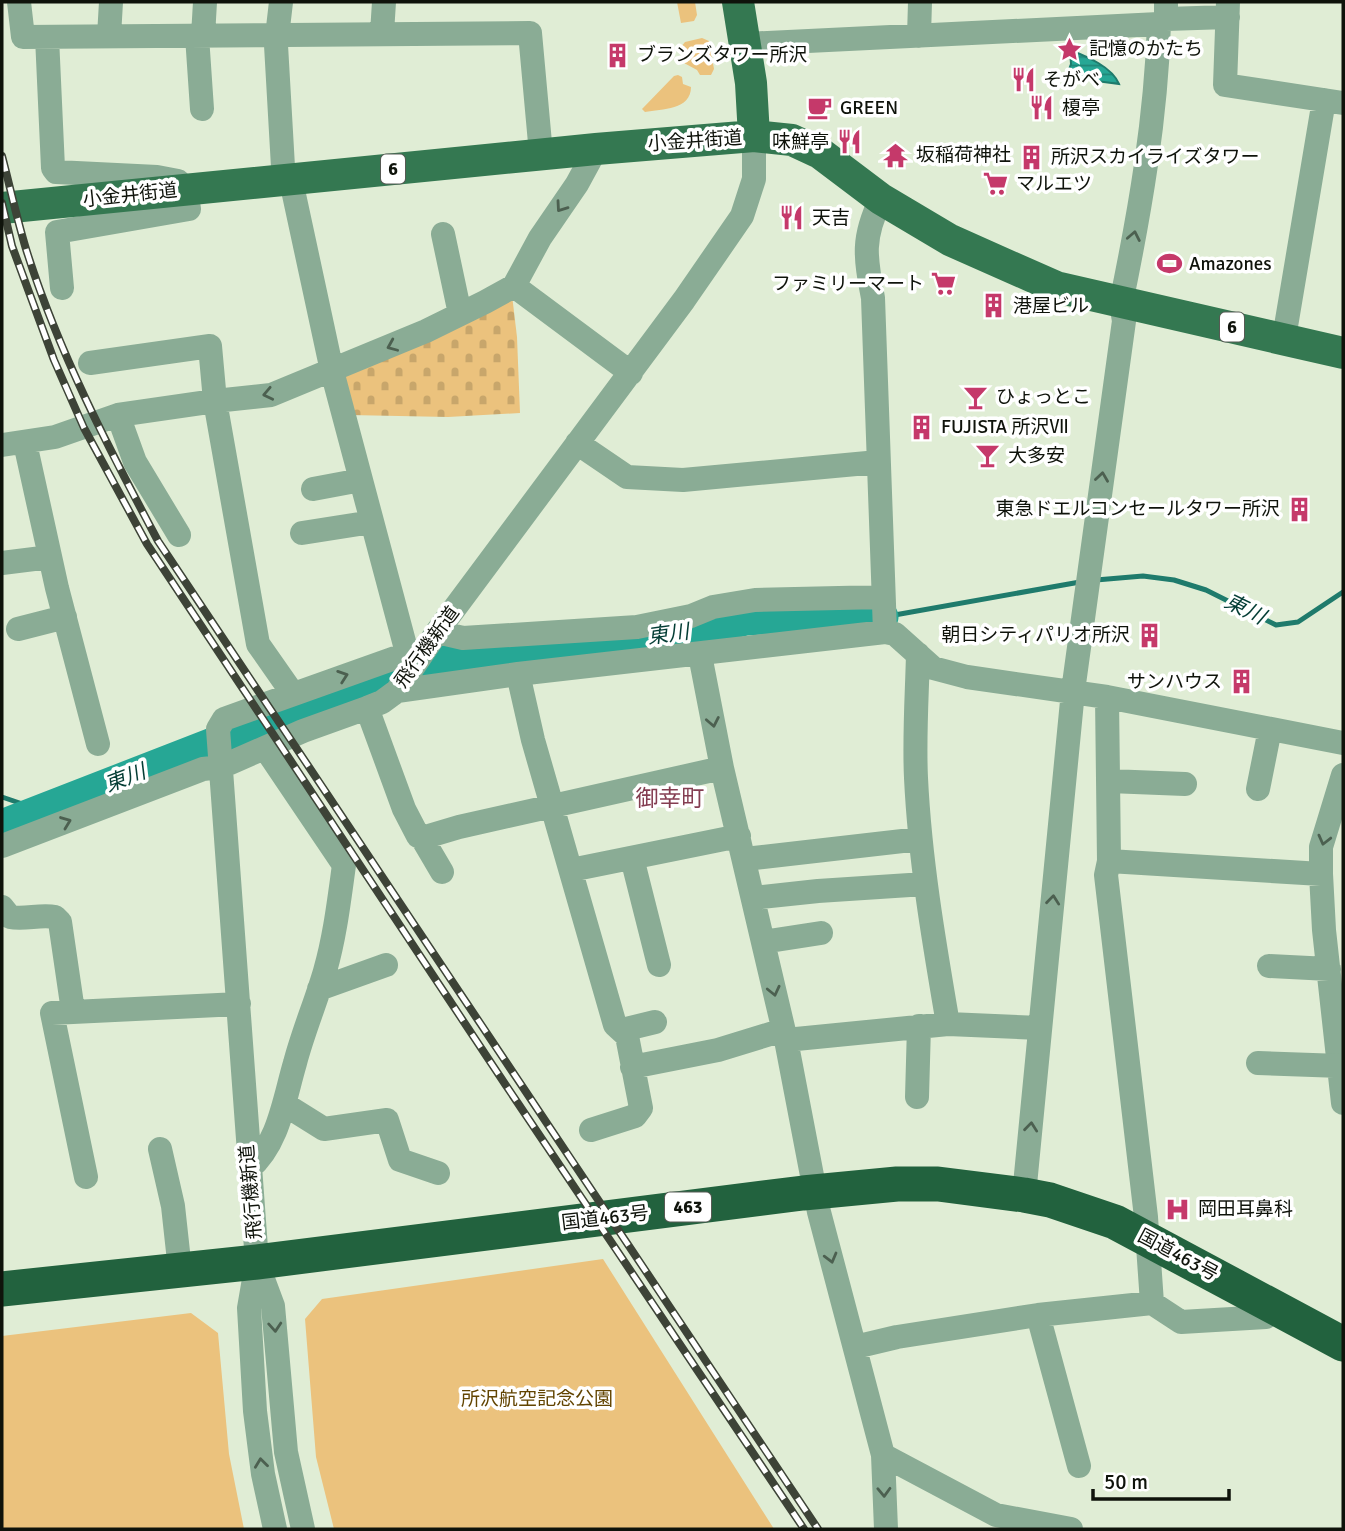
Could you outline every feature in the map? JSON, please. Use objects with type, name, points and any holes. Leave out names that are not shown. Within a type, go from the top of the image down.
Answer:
[{"type":"highway","name":"国道463号","points":[[2,1289],[257,1262],[815,1192],[897,1184],[938,1184],[1024,1195],[1084,1211],[1148,1238],[1343,1344]]},
{"type":"main road","points":[[738,2],[746,44],[754,136]]},
{"type":"main road","name":"小金井街道","points":[[2,208],[596,149],[754,136],[792,140],[820,153],[881,199],[929,229],[984,257],[1056,287],[1343,353]]},
{"type":"street","points":[[19,2],[23,37],[530,33],[541,154]]},
{"type":"street","points":[[109,36],[111,2]]},
{"type":"street","points":[[202,109],[200,36],[205,2]]},
{"type":"street","points":[[281,2],[276,45],[283,167],[293,190],[332,371],[372,522],[407,649],[417,660]]},
{"type":"street","points":[[382,33],[384,2]]},
{"type":"street","points":[[919,36],[920,2]]},
{"type":"street","points":[[746,44],[919,36],[1228,9],[1226,85],[1334,101],[1284,338]]},
{"type":"street","points":[[1024,1195],[1073,691],[1124,321],[1121,303],[1145,180],[1164,15]]},
{"type":"street","points":[[47,37],[53,168],[56,172],[157,177],[178,181],[186,190],[189,209],[57,232],[62,288]]},
{"type":"street","name":"飛行機新道","points":[[257,1262],[220,763],[382,702],[399,688],[437,632],[631,373],[742,216],[754,178],[754,136]]},
{"type":"street","points":[[98,744],[50,557],[13,444],[74,432],[118,415],[271,395],[460,314],[514,286],[540,238],[577,184],[596,149]]},
{"type":"street","points":[[881,199],[869,223],[866,240],[873,298],[884,616],[895,634],[933,668],[967,677],[1073,691],[1343,743]]},
{"type":"street","points":[[443,234],[460,314]]},
{"type":"street","points":[[514,286],[631,373]]},
{"type":"street","points":[[90,363],[210,346],[215,401],[258,644],[293,694]]},
{"type":"street","points":[[118,415],[135,462],[179,535]]},
{"type":"street","points":[[577,443],[627,477],[683,480],[878,462]]},
{"type":"street","points":[[313,489],[361,480]]},
{"type":"street","points":[[302,533],[372,522]]},
{"type":"street","points":[[2,563],[50,557]]},
{"type":"street","points":[[437,632],[463,638],[637,626],[691,616],[713,607],[755,600],[884,616]]},
{"type":"street","points":[[399,688],[700,655],[884,616]]},
{"type":"street","points":[[18,629],[65,617]]},
{"type":"street","points":[[918,654],[915,775],[920,839],[948,1024]]},
{"type":"street","points":[[700,655],[722,768],[785,1035],[815,1192],[883,1455],[886,1529]]},
{"type":"street","points":[[2,846],[220,763],[218,733],[219,724],[224,719],[395,658],[417,660]]},
{"type":"street","points":[[518,674],[533,740],[615,1025],[627,1036],[640,1108],[639,1113],[591,1130]]},
{"type":"street","points":[[1107,697],[1109,861],[1106,875],[1148,1238],[1152,1303]]},
{"type":"street","points":[[367,708],[404,809],[442,872]]},
{"type":"street","points":[[1258,789],[1270,729]]},
{"type":"street","points":[[249,1169],[261,1159],[269,1146],[284,1104],[294,1064],[325,971],[337,919],[344,865],[265,748]]},
{"type":"street","points":[[422,838],[722,768]]},
{"type":"street","points":[[1343,775],[1321,847],[1329,883],[1329,969],[1343,1103]]},
{"type":"street","points":[[1109,781],[1185,785]]},
{"type":"street","points":[[571,870],[632,858],[742,847],[830,848],[920,839]]},
{"type":"street","points":[[632,858],[659,965]]},
{"type":"street","points":[[1109,861],[1329,883]]},
{"type":"street","points":[[753,898],[925,884]]},
{"type":"street","points":[[2,906],[10,917],[48,915],[60,922],[73,1011]]},
{"type":"street","points":[[763,942],[821,933]]},
{"type":"street","points":[[319,989],[386,965]]},
{"type":"street","points":[[1269,966],[1329,969]]},
{"type":"street","points":[[86,1177],[52,1013],[239,1004]]},
{"type":"street","points":[[622,1030],[655,1022]]},
{"type":"street","points":[[632,1067],[785,1035],[948,1024],[1040,1028]]},
{"type":"street","points":[[917,1097],[919,1026]]},
{"type":"street","points":[[1258,1063],[1341,1066]]},
{"type":"street","points":[[284,1104],[324,1129],[387,1120],[400,1160],[439,1172]]},
{"type":"street","points":[[160,1149],[173,1206],[180,1270]]},
{"type":"street","points":[[257,1262],[249,1308],[255,1411],[263,1474],[275,1529]]},
{"type":"street","points":[[257,1262],[273,1306],[286,1452],[303,1529]]},
{"type":"street","points":[[855,1347],[897,1337],[1038,1315],[1152,1303],[1181,1322],[1266,1317],[1272,1305]]},
{"type":"street","points":[[1038,1315],[1079,1466]]},
{"type":"street","points":[[883,1455],[996,1515],[1044,1527],[1071,1529]]},
{"type":"green space","points":[[677,2],[695,2],[697,15],[694,21],[681,23]]},
{"type":"green space","points":[[702,38],[709,41],[714,69],[711,75],[700,75],[697,70],[684,63],[681,47],[685,42]]},
{"type":"green space","points":[[678,75],[682,77],[683,84],[691,87],[686,100],[674,107],[645,112],[642,109]]},
{"type":"green space","points":[[512,295],[517,337],[520,413],[448,417],[349,415],[336,375]]},
{"type":"green space","name":"所沢航空記念公園","points":[[603,1259],[774,1529],[334,1529],[316,1457],[305,1319],[322,1299]]},
{"type":"green space","points":[[191,1313],[218,1333],[229,1454],[244,1529],[2,1529],[2,1336]]},
{"type":"water","points":[[1070,50],[1092,59],[1111,72],[1119,84],[1066,77],[1071,64]]},
{"type":"waterway","name":"東川","points":[[1096,580],[1143,576],[1174,580],[1206,590],[1276,625],[1298,622],[1343,592]]},
{"type":"waterway","name":"東川","points":[[889,616],[1080,582]]},
{"type":"waterway","name":"東川","points":[[2,826],[372,682],[450,659],[482,652],[582,647],[680,635],[746,619],[839,614],[882,617]]},
{"type":"waterway","points":[[2,797],[43,811]]},
{"type":"waterway","points":[[2,816],[16,821]]},
{"type":"railway","points":[[2,156],[26,249],[53,324],[103,434],[158,541],[818,1529]]},
{"type":"railway","points":[[2,203],[12,246],[54,360],[84,428],[147,544],[804,1529]]},
{"type":"place","name":"記憶のかたち","points":[[1069,49]]},
{"type":"place","name":"ブランズタワー所沢","points":[[617,55]]},
{"type":"place","name":"そがべ","points":[[1023,80]]},
{"type":"place","name":"GREEN","points":[[820,108]]},
{"type":"place","name":"榎亭","points":[[1042,108]]},
{"type":"place","name":"味鮮亭","points":[[849,142]]},
{"type":"place","name":"坂稲荷神社","points":[[896,155]]},
{"type":"place","name":"所沢スカイライズタワー","points":[[1031,157]]},
{"type":"place","name":"マルエツ","points":[[996,184]]},
{"type":"place","name":"天吉","points":[[792,218]]},
{"type":"place","name":"Amazones","points":[[1169,264]]},
{"type":"place","name":"ファミリーマート","points":[[944,284]]},
{"type":"place","name":"港屋ビル","points":[[993,306]]},
{"type":"place","name":"ひょっとこ","points":[[976,397]]},
{"type":"place","name":"FUJISTA 所沢Ⅶ","points":[[921,427]]},
{"type":"place","name":"大多安","points":[[988,456]]},
{"type":"place","name":"東急ドエルコンセールタワー所沢","points":[[1300,509]]},
{"type":"place","name":"朝日シティパリオ所沢","points":[[1150,635]]},
{"type":"place","name":"サンハウス","points":[[1242,682]]},
{"type":"place","name":"岡田耳鼻科","points":[[1178,1209]]},
{"type":"district","name":"御幸町","points":[[670,798]]}]
